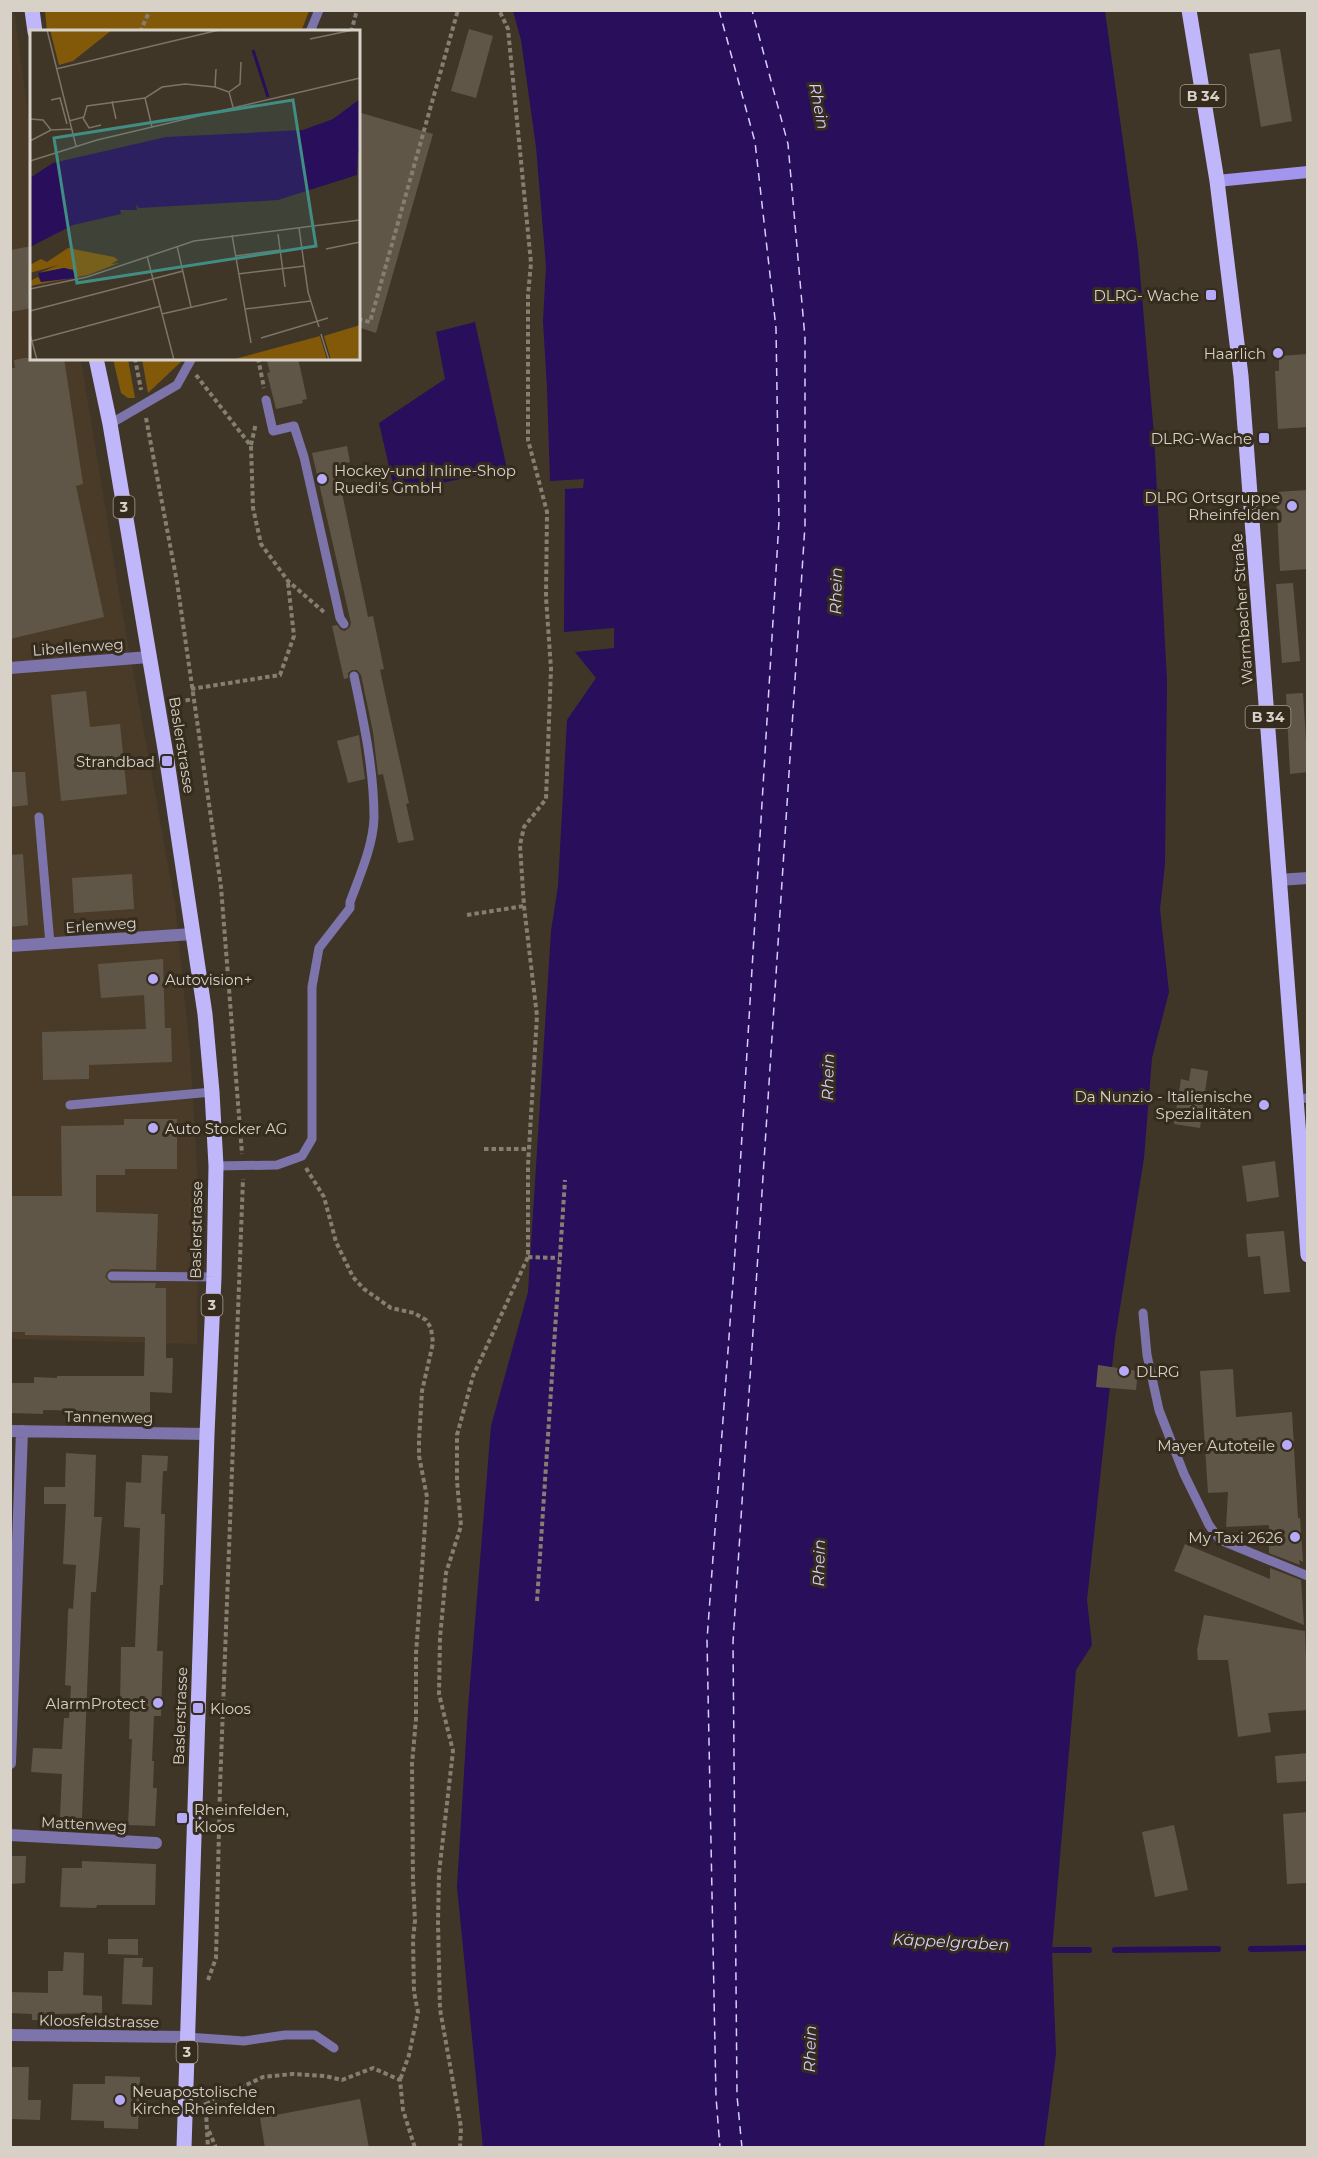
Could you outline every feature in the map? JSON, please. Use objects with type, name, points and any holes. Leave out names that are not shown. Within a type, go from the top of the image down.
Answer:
[{"type":"main road","points":[[32,10],[35,30]]},
{"type":"main road","name":"Warmbacher Straße","points":[[1189,10],[1217,181],[1241,376],[1266,682],[1278,880],[1301,1099],[1308,1255]]},
{"type":"main road","name":"Baslerstrasse","points":[[96,360],[110,424],[194,934],[205,1014],[216,1166],[184,2148]]},
{"type":"street","points":[[1217,181],[1308,172]]},
{"type":"street","name":"Libellenweg","points":[[10,668],[149,657]]},
{"type":"street","points":[[1278,880],[1308,878]]},
{"type":"street","name":"Erlenweg","points":[[10,946],[194,934]]},
{"type":"street","points":[[10,1763],[16,1431]]},
{"type":"street","name":"Tannenweg","points":[[16,1431],[207,1434]]},
{"type":"street","name":"Mattenweg","points":[[10,1835],[156,1843]]},
{"type":"street","name":"Kloosfeldstrasse","points":[[10,2035],[188,2037]]},
{"type":"lane","points":[[311,30],[319,10]]},
{"type":"lane","points":[[110,424],[177,385],[190,362]]},
{"type":"lane","points":[[267,400],[273,431],[294,426],[304,457],[342,621]]},
{"type":"lane","points":[[216,1166],[277,1165],[302,1156],[312,1139],[312,987],[320,948],[350,908],[368,854],[374,819],[368,742],[354,676]]},
{"type":"lane","points":[[39,817],[50,944]]},
{"type":"lane","points":[[70,1105],[212,1092]]},
{"type":"lane","points":[[112,1276],[213,1277]]},
{"type":"lane","points":[[1143,1313],[1149,1364],[1159,1410],[1184,1474],[1209,1526],[1220,1540],[1308,1576]]},
{"type":"lane","points":[[188,2037],[244,2041],[315,2035],[334,2048]]},
{"type":"path","points":[[141,30],[150,10]]},
{"type":"path","points":[[352,30],[357,10]]},
{"type":"path","points":[[360,320],[370,322],[458,10]]},
{"type":"path","points":[[460,2148],[461,2127],[440,2009],[439,1873],[453,1751],[439,1694],[440,1638],[446,1573],[461,1526],[457,1481],[457,1435],[473,1376],[528,1257],[529,1149],[537,1016],[524,906],[520,845],[524,827],[546,799],[551,669],[546,597],[548,512],[528,440],[528,294],[531,263],[508,29],[499,10]]},
{"type":"path","points":[[258,360],[267,400]]},
{"type":"path","points":[[190,362],[251,446],[253,508],[261,544],[288,581],[327,615],[342,621]]},
{"type":"path","points":[[191,689],[280,675],[294,636],[288,581]]},
{"type":"path","points":[[175,708],[178,702],[193,699]]},
{"type":"path","points":[[467,915],[524,906]]},
{"type":"path","points":[[484,1149],[529,1149]]},
{"type":"path","points":[[302,1156],[310,1176],[324,1197],[336,1242],[353,1277],[364,1289],[391,1308],[414,1313],[426,1320],[433,1343],[423,1391],[419,1440],[419,1456],[427,1497],[416,1654],[416,1719],[412,1764],[414,1992],[418,2012],[409,2055],[400,2080],[403,2110],[415,2148]]},
{"type":"path","points":[[537,1601],[565,1180]]},
{"type":"path","points":[[528,1257],[559,1258]]},
{"type":"path","points":[[206,2104],[263,2077],[293,2074],[325,2076],[342,2080],[373,2068],[400,2080]]},
{"type":"path","points":[[208,2130],[216,2148]]},
{"type":"shaded area","points":[[14,10],[30,128],[30,360],[81,360],[120,599],[175,904],[190,1053],[199,1200],[197,1344],[11,1339],[10,11]]},
{"type":"shaded area","points":[[45,10],[309,11],[302,30],[47,30]]},
{"type":"shaded area","points":[[113,360],[128,360],[135,398],[128,398],[121,393]]},
{"type":"shaded area","points":[[142,360],[183,360],[148,393]]},
{"type":"water","name":"Rhein","points":[[513,11],[1105,11],[1138,250],[1154,435],[1167,681],[1165,864],[1160,909],[1169,992],[1152,1058],[1144,1158],[1115,1339],[1087,1600],[1092,1645],[1076,1670],[1052,1950],[1056,2054],[1044,2147],[483,2148],[457,1887],[468,1708],[491,1426],[528,1292],[551,931],[558,886],[567,720],[596,678],[575,652],[614,648],[614,628],[564,632],[565,489],[583,488],[584,479],[550,481],[543,321],[546,266],[536,147],[521,40]]},
{"type":"water","points":[[475,322],[507,469],[395,493],[379,423],[445,379],[436,332]]},
{"type":"building","points":[[469,29],[493,36],[476,98],[451,91]]},
{"type":"building","points":[[1280,49],[1292,121],[1261,127],[1249,54]]},
{"type":"building","points":[[360,113],[433,134],[376,333],[360,328]]},
{"type":"building","points":[[30,246],[30,308],[10,312],[10,250]]},
{"type":"building","points":[[1308,354],[1308,427],[1278,429],[1275,371],[1279,371],[1279,356]]},
{"type":"building","points":[[30,358],[30,360],[64,360],[83,484],[76,486],[104,617],[10,639],[10,368],[15,368],[14,360]]},
{"type":"building","points":[[267,360],[298,360],[307,399],[302,400],[303,403],[276,409],[267,373],[270,372]]},
{"type":"building","points":[[347,446],[350,462],[337,469],[368,617],[373,616],[384,669],[380,670],[409,803],[406,804],[414,840],[398,843],[383,774],[378,775],[373,732],[361,675],[357,670],[352,670],[348,673],[348,678],[344,679],[332,626],[337,625],[345,631],[351,623],[312,453]]},
{"type":"building","points":[[1308,490],[1308,569],[1280,571],[1276,492]]},
{"type":"building","points":[[1293,583],[1300,661],[1282,663],[1276,584]]},
{"type":"building","points":[[86,691],[90,727],[120,724],[127,794],[61,801],[51,695]]},
{"type":"building","points":[[1303,693],[1308,772],[1290,774],[1286,694]]},
{"type":"building","points":[[359,735],[365,779],[348,783],[337,741]]},
{"type":"building","points":[[10,772],[25,772],[28,805],[10,807]]},
{"type":"building","points":[[23,854],[28,925],[10,927],[10,855]]},
{"type":"building","points":[[132,874],[134,909],[74,913],[72,878]]},
{"type":"building","points":[[163,959],[165,1028],[171,1028],[172,1062],[89,1065],[89,1079],[43,1080],[42,1032],[146,1029],[144,995],[101,998],[98,964]]},
{"type":"building","points":[[1191,1068],[1208,1071],[1200,1128],[1174,1124],[1181,1079],[1189,1081]]},
{"type":"building","points":[[124,1119],[177,1119],[177,1169],[125,1169],[125,1175],[96,1175],[96,1212],[158,1214],[156,1270],[111,1269],[105,1277],[111,1283],[156,1283],[155,1288],[166,1288],[166,1358],[173,1358],[172,1393],[150,1392],[150,1421],[134,1421],[134,1413],[43,1410],[43,1414],[10,1413],[10,1383],[34,1383],[34,1377],[144,1376],[145,1337],[25,1335],[25,1332],[10,1332],[10,1196],[62,1196],[61,1126],[124,1125]]},
{"type":"building","points":[[1275,1161],[1279,1197],[1247,1202],[1242,1166]]},
{"type":"building","points":[[1284,1231],[1290,1292],[1264,1294],[1260,1256],[1248,1257],[1246,1234]]},
{"type":"building","points":[[1098,1365],[1138,1371],[1136,1390],[1096,1387]]},
{"type":"building","points":[[1233,1369],[1236,1417],[1292,1412],[1303,1562],[1299,1560],[1300,1565],[1269,1553],[1269,1525],[1226,1527],[1228,1492],[1208,1493],[1200,1371]]},
{"type":"building","points":[[66,1453],[96,1455],[94,1517],[102,1517],[96,1592],[91,1592],[82,1818],[60,1817],[62,1774],[31,1772],[33,1748],[62,1749],[64,1718],[69,1718],[71,1686],[65,1685],[68,1611],[69,1608],[73,1609],[76,1565],[63,1564],[66,1504],[44,1504],[44,1487],[65,1487]]},
{"type":"building","points":[[142,1455],[168,1456],[167,1471],[163,1471],[161,1514],[165,1514],[163,1585],[160,1585],[157,1651],[163,1651],[161,1716],[154,1716],[152,1761],[154,1761],[153,1788],[157,1788],[155,1826],[128,1825],[132,1739],[129,1739],[130,1707],[120,1707],[121,1647],[135,1647],[140,1528],[124,1527],[126,1482],[141,1483]]},
{"type":"building","points":[[1185,1544],[1270,1579],[1270,1568],[1301,1580],[1304,1625],[1174,1571]]},
{"type":"building","points":[[1204,1615],[1305,1631],[1308,1710],[1268,1713],[1271,1732],[1238,1737],[1228,1660],[1198,1660],[1197,1650]]},
{"type":"building","points":[[1308,1753],[1308,1781],[1277,1783],[1275,1756]]},
{"type":"building","points":[[1308,1812],[1308,1883],[1287,1884],[1283,1814]]},
{"type":"building","points":[[1174,1825],[1188,1890],[1155,1897],[1142,1832]]},
{"type":"building","points":[[10,1856],[26,1856],[25,1883],[10,1884]]},
{"type":"building","points":[[82,1861],[156,1864],[155,1905],[60,1907],[62,1868],[82,1868]]},
{"type":"building","points":[[108,1939],[138,1939],[138,1955],[108,1954]]},
{"type":"building","points":[[64,1952],[84,1953],[83,1995],[102,1996],[102,2013],[49,2014],[49,2020],[32,2020],[32,2014],[10,2013],[10,1992],[48,1993],[48,1971],[63,1971]]},
{"type":"building","points":[[124,1958],[143,1958],[142,1967],[153,1967],[152,2005],[122,2004]]},
{"type":"building","points":[[10,2067],[29,2067],[28,2100],[41,2100],[40,2120],[10,2119]]},
{"type":"building","points":[[105,2076],[140,2077],[138,2129],[104,2128],[104,2121],[71,2120],[73,2084],[105,2084]]},
{"type":"building","points":[[360,2099],[369,2148],[265,2148],[260,2118]]},
{"type":"waterway","name":"Käppelgraben","points":[[1251,1949],[1308,1948]]},
{"type":"waterway","name":"Käppelgraben","points":[[1115,1950],[1218,1949]]},
{"type":"waterway","name":"Käppelgraben","points":[[1045,1950],[1089,1950]]},
{"type":"ferry route","points":[[719,10],[755,142],[776,328],[779,521],[734,1268],[707,1640],[716,2097],[720,2148]]},
{"type":"ferry route","points":[[742,2148],[737,2096],[733,1642],[805,525],[805,338],[788,144],[752,10]]},
{"type":"place","name":"DLRG- Wache","points":[[1211,295]]},
{"type":"place","name":"Haarlich","points":[[1278,353]]},
{"type":"place","name":"DLRG-Wache","points":[[1264,438]]},
{"type":"place","name":"Hockey-und Inline-Shop Ruedi's GmbH","points":[[322,479]]},
{"type":"place","name":"DLRG Ortsgruppe Rheinfelden","points":[[1292,506]]},
{"type":"place","name":"Strandbad","points":[[167,761]]},
{"type":"place","name":"Autovision+","points":[[153,979]]},
{"type":"place","name":"Da Nunzio - Italienische Spezialitäten","points":[[1264,1105]]},
{"type":"place","name":"Auto Stocker AG","points":[[153,1128]]},
{"type":"place","name":"DLRG","points":[[1124,1371]]},
{"type":"place","name":"Mayer Autoteile","points":[[1287,1445]]},
{"type":"place","name":"My Taxi 2626","points":[[1295,1537]]},
{"type":"place","name":"AlarmProtect","points":[[158,1703]]},
{"type":"place","name":"Kloos","points":[[198,1708]]},
{"type":"place","name":"Rheinfelden, Kloos","points":[[182,1818]]},
{"type":"place","name":"Neuapostolische Kirche Rheinfelden","points":[[120,2100]]}]
